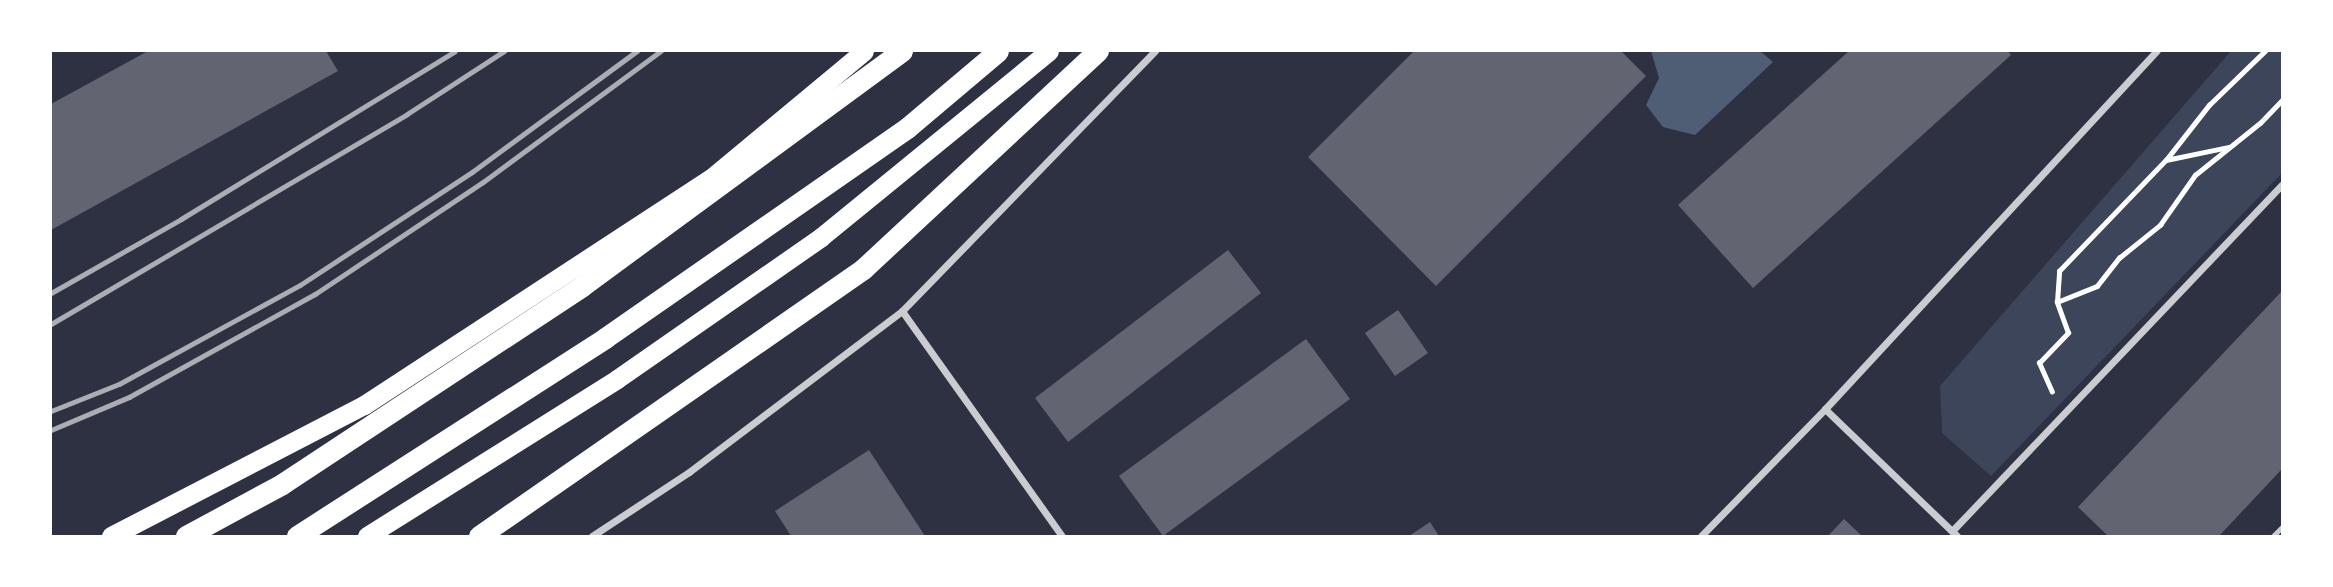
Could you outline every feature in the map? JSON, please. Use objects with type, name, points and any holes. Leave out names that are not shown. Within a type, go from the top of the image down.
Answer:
[{"type":"highway","points":[[111,536],[365,405],[710,179],[864,51]]},
{"type":"highway","points":[[186,536],[282,484],[582,286],[902,51]]},
{"type":"highway","points":[[297,536],[616,331],[907,128],[998,51]]},
{"type":"highway","points":[[367,536],[617,379],[821,237],[1049,51]]},
{"type":"highway","points":[[479,536],[863,269],[1098,51]]},
{"type":"street","points":[[592,536],[689,472],[902,311],[1154,51]]},
{"type":"street","points":[[1701,536],[1825,409],[2156,51]]},
{"type":"street","points":[[1825,409],[1954,534],[2053,424],[2282,185]]},
{"type":"street","points":[[902,311],[1062,536]]},
{"type":"lane","points":[[2273,536],[2282,527]]},
{"type":"path","points":[[2053,424],[2052,392],[2039,363],[2068,333],[2057,302],[2059,271],[2166,160],[2209,105],[2264,51]]},
{"type":"path","points":[[2057,302],[2097,286],[2119,258],[2160,225],[2194,175],[2282,100]]},
{"type":"path","points":[[2166,160],[2230,147]]},
{"type":"shaded area","points":[[1651,51],[1760,51],[1773,62],[1695,135],[1663,127],[1646,105],[1659,78]]},
{"type":"shaded area","points":[[2231,51],[2282,51],[2282,173],[1991,476],[1942,433],[1940,386]]},
{"type":"building","points":[[148,51],[326,51],[338,71],[51,230],[51,104]]},
{"type":"building","points":[[1414,51],[1621,51],[1646,76],[1436,286],[1308,157]]},
{"type":"building","points":[[1849,51],[2008,51],[2011,55],[1753,288],[1678,205]]},
{"type":"building","points":[[1228,250],[1261,293],[1068,442],[1035,398]]},
{"type":"building","points":[[2282,291],[2282,469],[2219,536],[2108,536],[2078,507]]},
{"type":"building","points":[[1398,310],[1428,353],[1395,376],[1365,333]]},
{"type":"building","points":[[1306,339],[1350,399],[1163,536],[1119,476]]},
{"type":"building","points":[[869,450],[925,536],[791,536],[775,511]]},
{"type":"building","points":[[1844,519],[1862,536],[1828,536]]},
{"type":"building","points":[[1430,522],[1439,536],[1409,536]]},
{"type":"railway","points":[[51,293],[181,219],[455,51]]},
{"type":"railway","points":[[51,324],[407,114],[504,51]]},
{"type":"railway","points":[[51,411],[119,384],[300,285],[472,172],[637,51]]},
{"type":"railway","points":[[51,430],[129,397],[315,294],[483,182],[661,51]]}]
